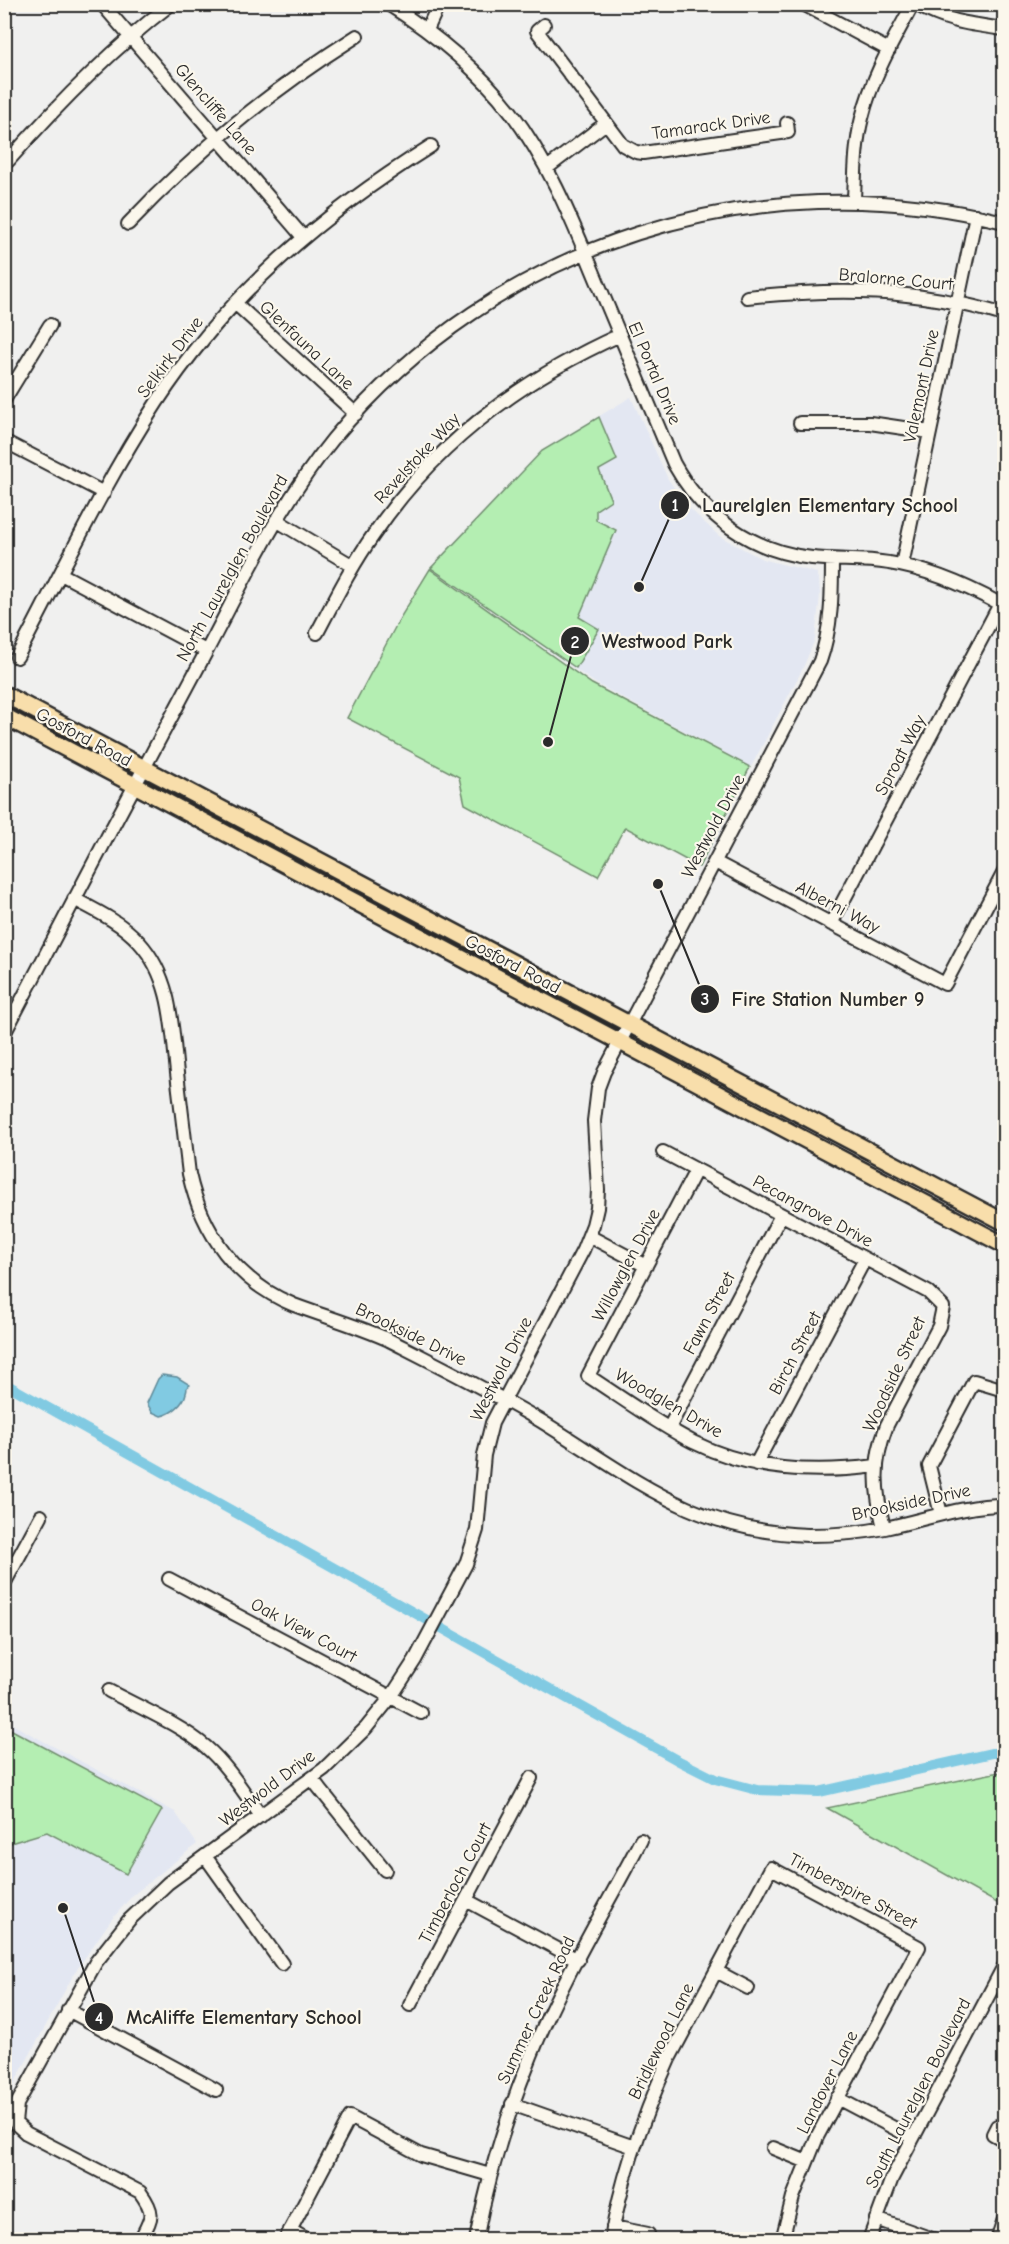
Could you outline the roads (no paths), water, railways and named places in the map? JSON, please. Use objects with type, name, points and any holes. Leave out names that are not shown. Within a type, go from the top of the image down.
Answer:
[{"type":"main road","name":"Gosford Road","points":[[4,694],[1005,1222]]},
{"type":"main road","name":"Gosford Road","points":[[4,716],[1005,1245]]},
{"type":"street","name":"Glencliffe Lane","points":[[102,4],[303,237]]},
{"type":"street","points":[[8,161],[61,103],[130,38],[171,4]]},
{"type":"street","name":"El Portal Drive","points":[[388,4],[427,30],[463,61],[491,89],[528,136],[547,168],[585,252],[674,464],[693,494],[707,509],[732,529],[759,544],[793,555],[860,559],[902,565],[952,580],[1000,604]]},
{"type":"street","points":[[427,30],[439,4]]},
{"type":"street","points":[[803,4],[889,50]]},
{"type":"street","points":[[854,201],[856,146],[861,119],[873,83],[914,4],[954,22],[1005,29]]},
{"type":"street","name":"Tamarack Drive","points":[[544,26],[537,31],[623,145],[636,152],[643,153],[788,132],[787,123]]},
{"type":"street","points":[[128,224],[216,137],[282,86],[357,36]]},
{"type":"street","points":[[547,168],[606,123]]},
{"type":"street","name":"Selkirk Drive","points":[[17,657],[135,437],[183,366],[235,303],[303,237],[347,201],[431,146]]},
{"type":"street","name":"North Laurelglen Boulevard","points":[[4,1034],[276,520],[308,472],[356,414],[396,373],[449,329],[517,286],[585,252],[642,231],[709,214],[777,204],[854,201],[903,204],[976,215]]},
{"type":"street","points":[[976,215],[1005,222]]},
{"type":"street","name":"Valemont Drive","points":[[902,565],[976,215]]},
{"type":"street","name":"Bralorne Court","points":[[747,297],[800,292],[859,291],[909,294],[1005,315]]},
{"type":"street","name":"Glenfauna Lane","points":[[235,303],[356,414]]},
{"type":"street","points":[[4,400],[50,325]]},
{"type":"street","name":"Revelstoke Way","points":[[317,633],[353,566],[392,509],[438,457],[483,416],[531,381],[565,361],[620,335]]},
{"type":"street","points":[[800,423],[870,423],[930,432]]},
{"type":"street","points":[[4,441],[104,494]]},
{"type":"street","points":[[276,520],[353,566]]},
{"type":"street","name":"Westwold Drive","points":[[140,2240],[151,2218],[151,2208],[140,2192],[26,2133],[15,2124],[17,2104],[96,1962],[129,1920],[168,1883],[312,1779],[346,1749],[391,1697],[415,1659],[466,1564],[473,1545],[487,1440],[504,1400],[589,1236],[597,1208],[594,1121],[595,1106],[604,1072],[820,662],[831,624],[832,559]]},
{"type":"street","points":[[61,574],[206,651]]},
{"type":"street","name":"Sproat Way","points":[[831,924],[1000,604]]},
{"type":"street","name":"Alberni Way","points":[[715,862],[945,984],[1005,872]]},
{"type":"street","name":"Brookside Drive","points":[[74,899],[125,929],[139,941],[160,973],[170,1007],[193,1192],[207,1227],[229,1259],[252,1280],[278,1297],[381,1336],[504,1400],[643,1487],[691,1511],[719,1520],[748,1528],[807,1535],[837,1534],[884,1528],[965,1508],[1005,1505]]},
{"type":"street","name":"Pecangrove Drive","points":[[663,1152],[928,1293],[943,1307]]},
{"type":"street","name":"Willowglen Drive","points":[[588,1376],[696,1170]]},
{"type":"street","name":"Fawn Street","points":[[669,1428],[782,1215]]},
{"type":"street","points":[[589,1236],[646,1266]]},
{"type":"street","name":"Birch Street","points":[[756,1464],[865,1259]]},
{"type":"street","name":"Woodside Street","points":[[884,1528],[877,1499],[876,1466],[881,1440],[939,1326],[943,1307]]},
{"type":"street","name":"Woodglen Drive","points":[[588,1376],[669,1428],[715,1452],[756,1464],[803,1471],[832,1471],[876,1466]]},
{"type":"street","points":[[941,1514],[928,1466],[974,1381],[1005,1390]]},
{"type":"street","points":[[4,1584],[8,1567],[41,1516]]},
{"type":"street","name":"Oak View Court","points":[[169,1579],[421,1713]]},
{"type":"street","points":[[109,1691],[191,1735],[206,1746],[227,1769],[261,1816]]},
{"type":"street","name":"Timberloch Court","points":[[410,2005],[531,1778]]},
{"type":"street","points":[[312,1779],[385,1870]]},
{"type":"street","name":"Summer Creek Road","points":[[476,2240],[490,2175],[512,2104],[541,2032],[641,1840]]},
{"type":"street","points":[[205,1856],[282,1964]]},
{"type":"street","name":"Timberspire Street","points":[[771,1868],[918,1947]]},
{"type":"street","name":"Bridlewood Lane","points":[[612,2233],[634,2147],[669,2060],[771,1868]]},
{"type":"street","points":[[466,1900],[578,1960]]},
{"type":"street","name":"Landover Lane","points":[[782,2240],[793,2197],[807,2162],[837,2098],[918,1947]]},
{"type":"street","name":"South Laurelglen Boulevard","points":[[870,2240],[892,2178],[1001,1980],[1005,1966]]},
{"type":"street","points":[[716,1971],[748,1988]]},
{"type":"street","points":[[68,2010],[216,2090]]},
{"type":"street","points":[[837,2098],[913,2138]]},
{"type":"street","points":[[512,2104],[634,2147]]},
{"type":"street","points":[[308,2240],[287,2235],[350,2117],[421,2155],[490,2175]]},
{"type":"street","points":[[997,2126],[993,2134],[1005,2140]]},
{"type":"street","points":[[773,2148],[807,2162]]},
{"type":"street","points":[[876,2219],[935,2240]]},
{"type":"street","points":[[997,2240],[1005,2219]]},
{"type":"street","points":[[612,2233],[648,2234]]},
{"type":"water","points":[[162,1375],[177,1377],[190,1385],[186,1388],[185,1397],[180,1405],[161,1416],[152,1412],[147,1403]]},
{"type":"waterway","points":[[4,1383],[677,1760],[715,1779],[757,1790],[819,1792],[992,1753],[1004,1753]]},
{"type":"place","name":"Laurelglen Elementary School","points":[[639,587]]},
{"type":"place","name":"Westwood Park","points":[[548,742]]},
{"type":"place","name":"Fire Station Number 9","points":[[658,884]]},
{"type":"place","name":"McAliffe Elementary School","points":[[63,1908]]}]
